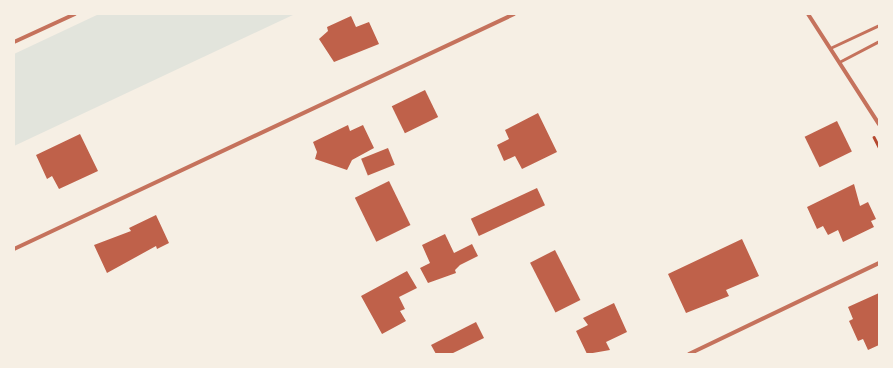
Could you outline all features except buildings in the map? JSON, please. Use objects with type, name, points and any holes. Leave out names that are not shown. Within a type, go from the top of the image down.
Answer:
[{"type":"street","points":[[14,42],[75,14]]},
{"type":"street","points":[[14,249],[514,14]]},
{"type":"street","points":[[808,14],[879,124]]},
{"type":"street","points":[[690,354],[879,264]]},
{"type":"lane","points":[[830,48],[879,24]]},
{"type":"lane","points":[[840,62],[879,41]]},
{"type":"shaded area","points":[[99,14],[295,14],[14,146],[14,54]]}]
